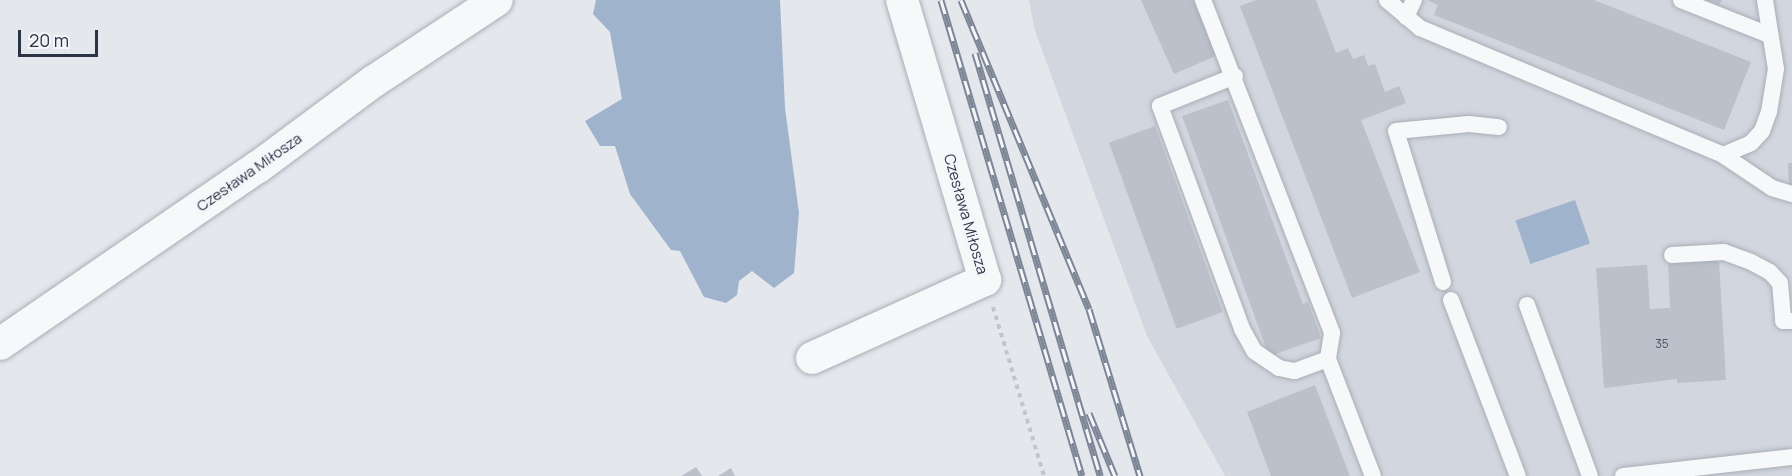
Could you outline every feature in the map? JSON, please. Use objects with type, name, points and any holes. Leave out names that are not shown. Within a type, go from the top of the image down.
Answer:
[{"type":"street","name":"Czesława Miłosza","points":[[0,344],[249,174],[374,81],[497,0]]},
{"type":"street","name":"Czesława Miłosza","points":[[812,358],[985,280],[902,0]]},
{"type":"lane","points":[[1203,0],[1235,76],[1332,333],[1328,359],[1373,476]]},
{"type":"lane","points":[[1387,0],[1420,28],[1723,155],[1772,188],[1792,194]]},
{"type":"lane","points":[[1406,17],[1414,0]]},
{"type":"lane","points":[[1681,0],[1769,35]]},
{"type":"lane","points":[[1723,155],[1751,143],[1762,131],[1770,112],[1776,69],[1765,0]]},
{"type":"lane","points":[[1235,76],[1160,106],[1242,329],[1254,351],[1279,368],[1295,371],[1328,359]]},
{"type":"lane","points":[[1443,282],[1396,131],[1469,124],[1499,127]]},
{"type":"lane","points":[[1672,255],[1724,252],[1770,272],[1779,284],[1783,321],[1792,321]]},
{"type":"lane","points":[[1451,300],[1518,476]]},
{"type":"lane","points":[[1527,305],[1590,476]]},
{"type":"lane","points":[[1623,476],[1792,458]]},
{"type":"path","points":[[985,280],[1044,476]]},
{"type":"shaded area","points":[[1029,0],[1792,0],[1792,476],[1225,476],[1147,336],[1035,31]]},
{"type":"water","points":[[596,0],[780,0],[785,108],[799,213],[794,273],[774,288],[752,271],[739,281],[737,295],[726,303],[704,297],[680,251],[671,250],[630,194],[615,146],[600,146],[585,121],[622,99],[610,32],[593,14]]},
{"type":"water","points":[[1575,200],[1590,243],[1530,264],[1515,221]]},
{"type":"building","points":[[1141,0],[1193,0],[1218,55],[1174,74]]},
{"type":"building","points":[[1256,0],[1316,0],[1336,53],[1348,48],[1353,59],[1364,55],[1368,66],[1375,64],[1385,92],[1399,86],[1406,103],[1361,120],[1420,272],[1352,298],[1240,6]]},
{"type":"building","points":[[1427,0],[1594,0],[1751,62],[1724,130],[1434,15],[1438,5]]},
{"type":"building","points":[[1706,0],[1722,0],[1719,5]]},
{"type":"building","points":[[1228,100],[1303,304],[1308,302],[1321,338],[1269,356],[1182,116]]},
{"type":"building","points":[[1155,126],[1223,312],[1177,329],[1109,143]]},
{"type":"building","points":[[1788,163],[1792,163],[1792,186],[1789,186]]},
{"type":"building","points":[[1719,260],[1726,380],[1677,383],[1677,379],[1604,388],[1596,268],[1647,265],[1650,309],[1670,308],[1668,263]]},
{"type":"building","points":[[1315,385],[1350,476],[1271,476],[1247,412]]},
{"type":"building","points":[[696,467],[702,476],[681,476]]},
{"type":"building","points":[[731,468],[735,476],[718,476]]},
{"type":"railway","points":[[941,0],[1082,476]]},
{"type":"railway","points":[[961,0],[1089,309],[1140,476]]},
{"type":"railway","points":[[975,53],[1100,476]]},
{"type":"railway","points":[[1089,413],[1115,476]]}]
